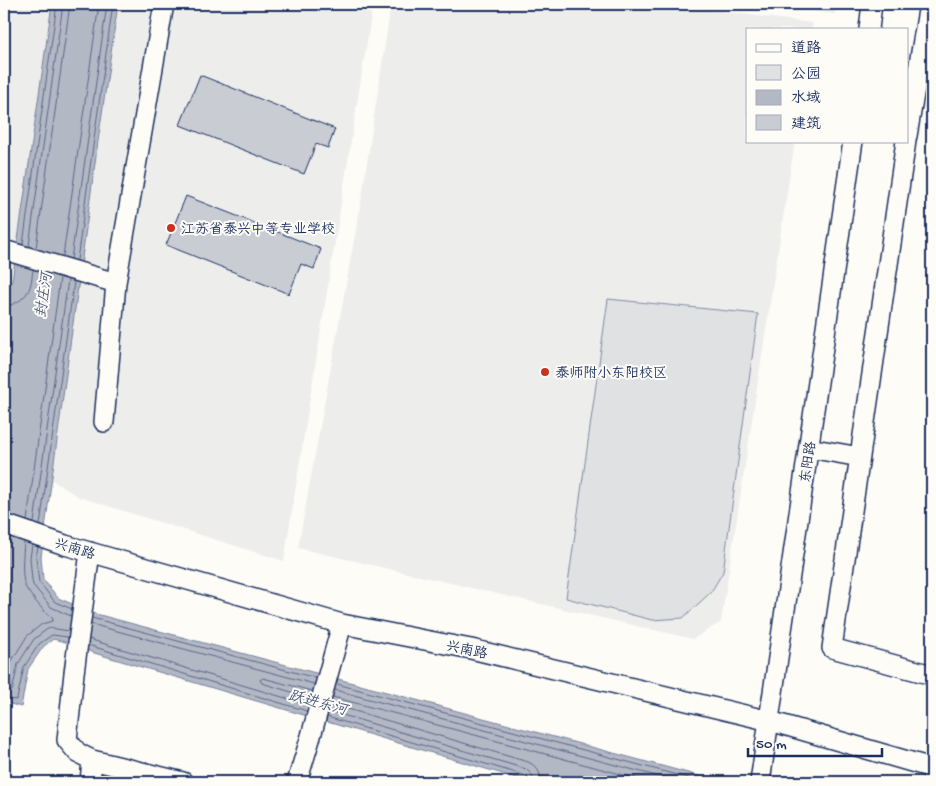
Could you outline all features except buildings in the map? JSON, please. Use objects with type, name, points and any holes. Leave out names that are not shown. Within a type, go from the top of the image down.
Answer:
[{"type":"street","points":[[104,422],[116,282],[164,4]]},
{"type":"street","points":[[869,28],[872,4]]},
{"type":"street","points":[[908,130],[928,4]]},
{"type":"street","name":"东阳路","points":[[761,778],[853,142]]},
{"type":"street","points":[[906,142],[832,648],[932,675]]},
{"type":"street","points":[[5,250],[116,282]]},
{"type":"street","points":[[809,448],[860,457]]},
{"type":"street","name":"兴南路","points":[[4,524],[65,545],[342,624],[471,649],[770,721],[932,768]]},
{"type":"street","points":[[90,552],[74,672],[68,740],[78,754],[92,760],[183,782]]},
{"type":"street","points":[[297,782],[342,624]]},
{"type":"street","points":[[90,782],[92,760]]},
{"type":"shaded area","name":"江苏省泰兴中等专业学校","points":[[4,4],[373,4],[284,561],[79,497],[4,451]]},
{"type":"shaded area","name":"泰师附小东阳校区","points":[[391,4],[664,4],[813,23],[812,28],[746,28],[746,142],[795,142],[721,622],[693,639],[298,548],[362,196]]},
{"type":"shaded area","points":[[761,4],[836,4],[835,14]]},
{"type":"green space","points":[[608,299],[758,314],[723,572],[711,592],[683,618],[652,620],[566,598]]},
{"type":"water","points":[[52,4],[118,4],[41,557],[43,579],[58,598],[96,614],[714,780],[714,782],[530,782],[91,652],[73,644],[53,639],[43,647],[28,669],[21,707],[4,702],[4,289],[12,281]]},
{"type":"place","name":"江苏省泰兴中等专业学校","points":[[171,228]]},
{"type":"place","name":"泰师附小东阳校区","points":[[545,372]]},
{"type":"water label","name":"封庄河","points":[[43,295]]},
{"type":"water label","name":"跃进东河","points":[[318,702]]}]
